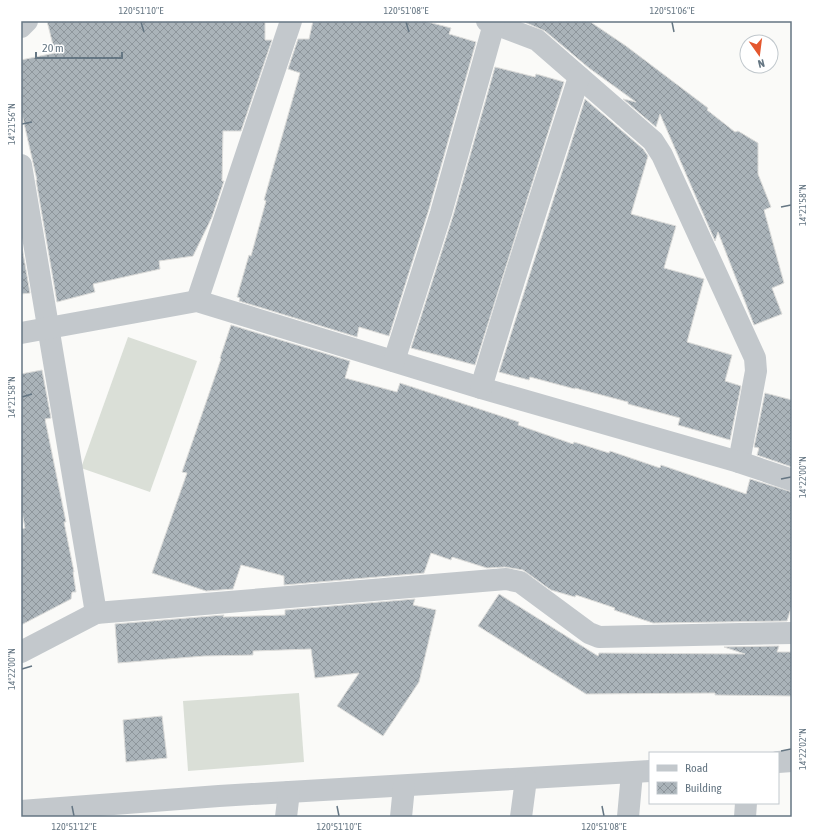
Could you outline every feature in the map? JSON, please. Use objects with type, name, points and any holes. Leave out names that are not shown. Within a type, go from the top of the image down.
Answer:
[{"type":"street","points":[[21,27],[27,21]]},
{"type":"street","points":[[197,300],[291,21]]},
{"type":"street","points":[[394,361],[441,213],[490,22],[537,40],[653,141],[662,155],[755,358],[756,371],[739,462]]},
{"type":"street","points":[[482,388],[524,246],[550,172],[579,77]]},
{"type":"street","points":[[21,165],[96,613]]},
{"type":"street","points":[[21,333],[197,300],[482,388],[739,462],[792,480]]},
{"type":"street","points":[[21,652],[96,613],[506,579],[520,582],[589,633],[600,637],[792,633]]},
{"type":"street","points":[[779,762],[792,761]]},
{"type":"street","points":[[21,811],[57,813],[170,808],[289,792],[641,772],[628,817]]},
{"type":"street","points":[[521,817],[526,779]]},
{"type":"street","points":[[401,817],[404,786]]},
{"type":"street","points":[[286,817],[289,792]]},
{"type":"street","points":[[745,817],[746,804]]},
{"type":"shaded area","points":[[128,337],[197,361],[150,492],[81,468]]},
{"type":"shaded area","points":[[299,693],[304,762],[188,771],[183,701]]},
{"type":"building","points":[[47,21],[265,21],[265,40],[272,40],[241,131],[223,131],[222,181],[224,181],[212,217],[193,256],[159,261],[160,269],[93,284],[95,292],[57,302],[37,180],[21,110],[21,60],[55,53]]},
{"type":"building","points":[[313,21],[424,21],[451,28],[449,34],[476,42],[429,209],[389,336],[359,327],[357,337],[239,301],[240,298],[237,297],[249,255],[251,256],[266,201],[264,200],[300,73],[288,69],[298,39],[309,39]]},
{"type":"building","points":[[522,21],[589,21],[626,46],[708,108],[707,110],[735,132],[738,131],[758,143],[758,174],[771,207],[764,210],[784,283],[772,288],[782,314],[754,325],[718,232],[715,241],[660,114],[656,127],[623,99],[636,102],[589,68],[545,31]]},
{"type":"building","points":[[495,67],[535,77],[536,74],[564,82],[475,365],[411,348],[453,216]]},
{"type":"building","points":[[585,99],[643,149],[648,156],[631,214],[676,226],[664,268],[704,279],[687,342],[732,355],[725,381],[741,386],[730,440],[678,425],[680,418],[628,404],[628,402],[530,377],[529,380],[499,372]]},
{"type":"building","points":[[21,241],[30,293],[21,294]]},
{"type":"building","points":[[231,325],[350,361],[345,378],[397,392],[400,383],[519,422],[518,425],[573,444],[574,442],[609,453],[610,451],[660,468],[661,465],[746,494],[750,479],[792,492],[792,605],[787,621],[653,623],[576,595],[575,597],[551,590],[523,570],[505,567],[487,568],[452,557],[451,560],[431,553],[424,573],[284,585],[284,576],[241,565],[233,589],[206,591],[152,573],[187,473],[182,472],[221,359],[220,358]]},
{"type":"building","points":[[42,370],[51,418],[45,419],[66,522],[64,522],[74,572],[76,592],[72,592],[71,599],[21,625],[21,529],[25,528],[21,507],[21,374]]},
{"type":"building","points":[[765,393],[792,400],[792,467],[757,455],[759,448],[754,447]]},
{"type":"building","points":[[499,594],[598,656],[599,653],[745,654],[724,647],[779,646],[777,652],[792,652],[792,696],[715,695],[715,693],[586,694],[478,626]]},
{"type":"building","points":[[415,599],[413,605],[436,610],[419,682],[383,736],[337,706],[359,673],[315,678],[311,649],[253,651],[253,655],[204,656],[118,663],[115,624],[224,615],[223,617],[285,615],[285,610]]},
{"type":"building","points":[[162,716],[167,758],[126,762],[123,720]]}]
